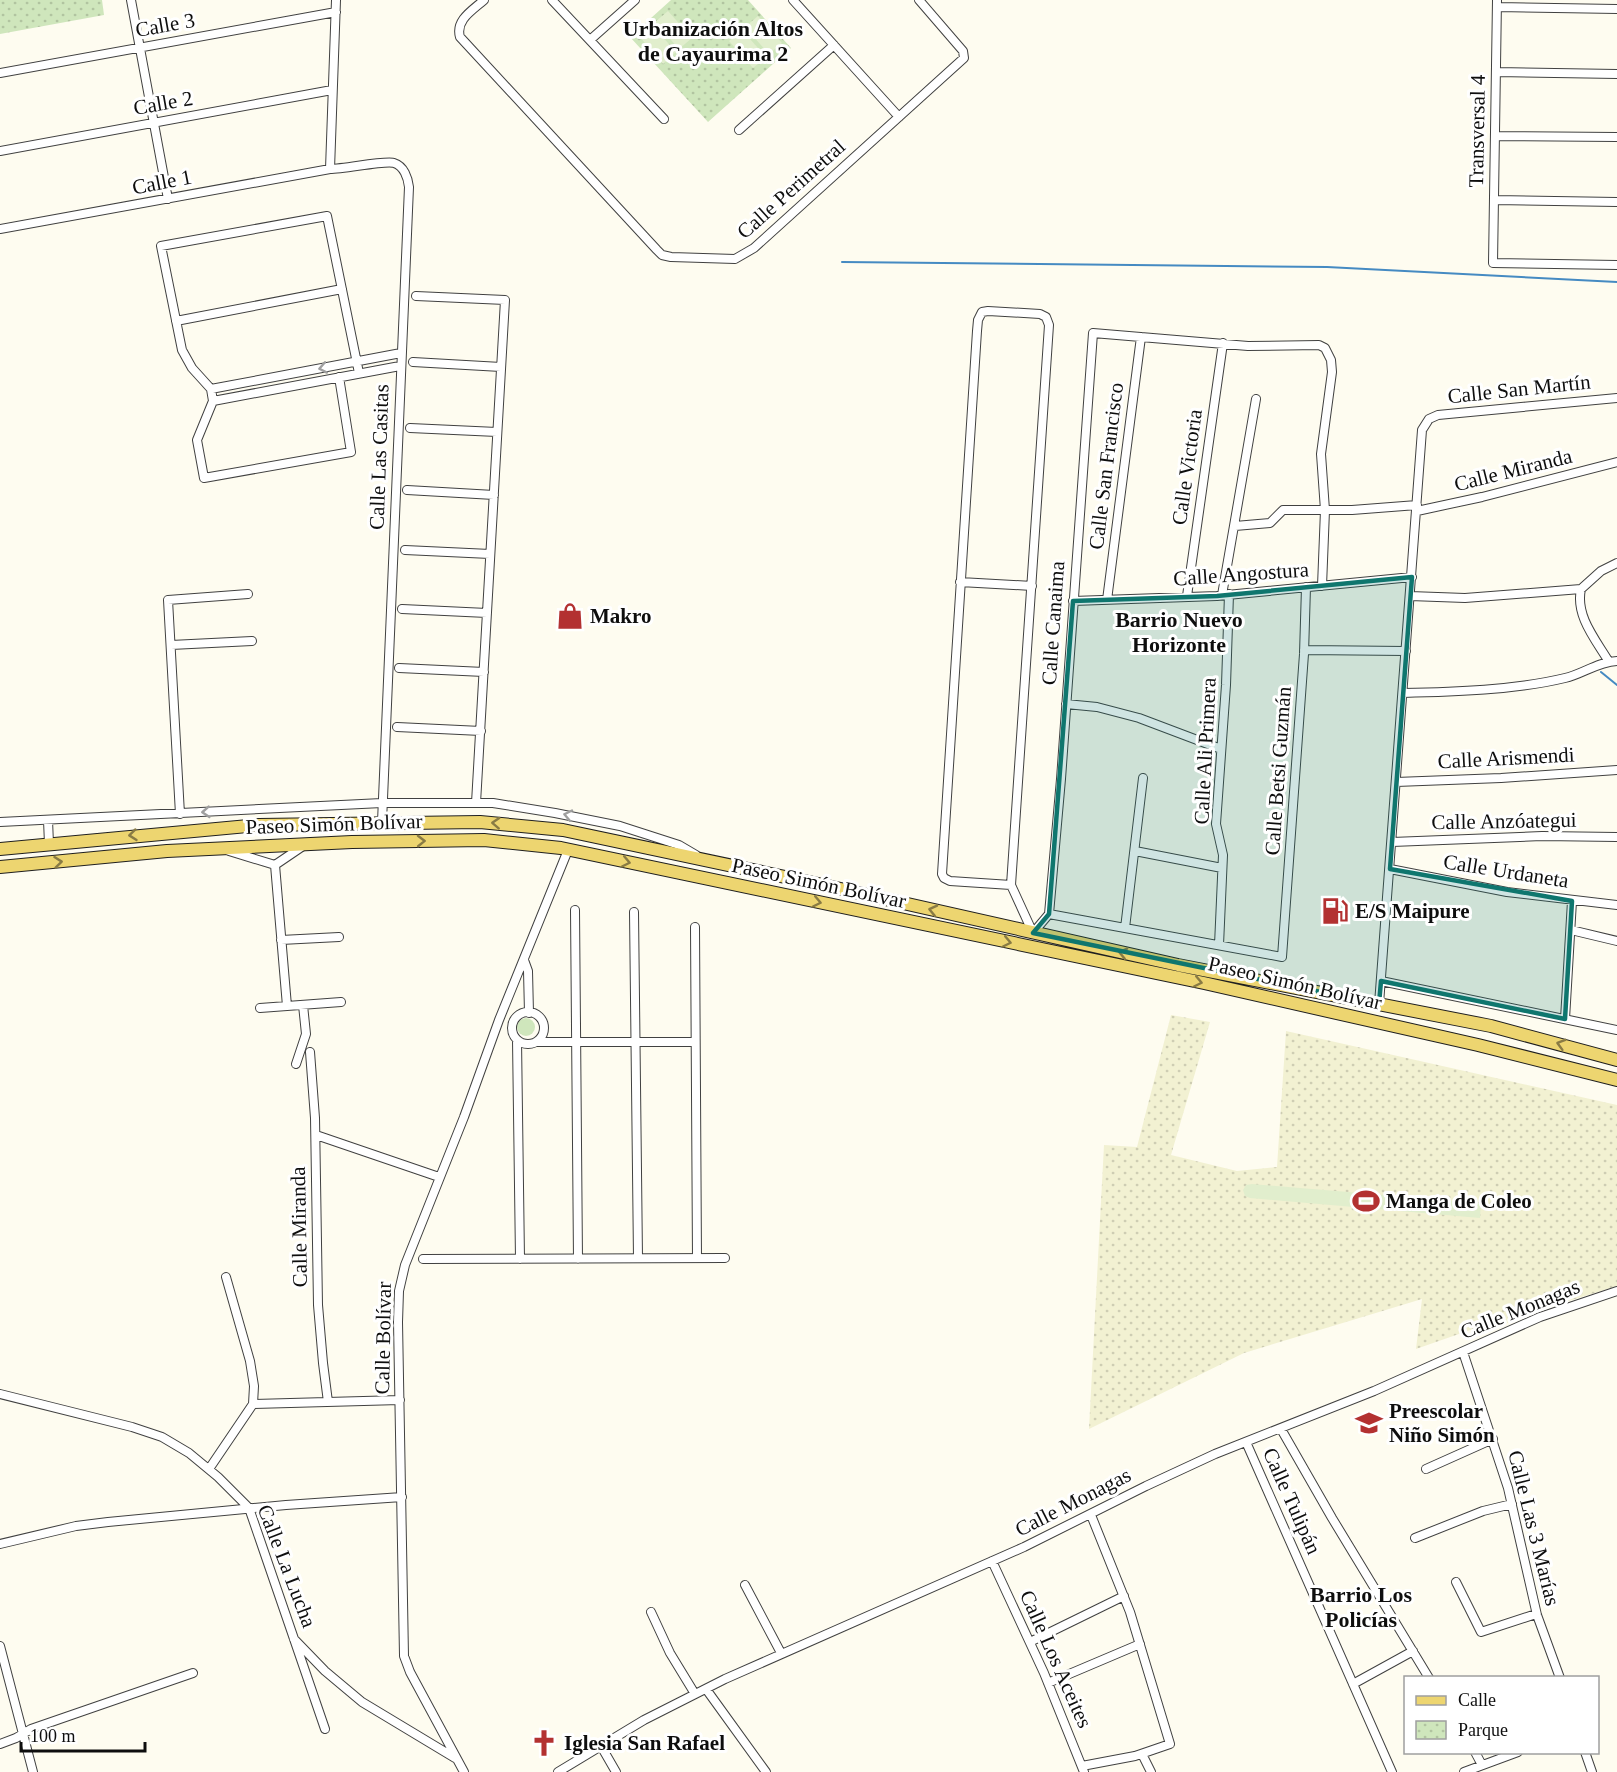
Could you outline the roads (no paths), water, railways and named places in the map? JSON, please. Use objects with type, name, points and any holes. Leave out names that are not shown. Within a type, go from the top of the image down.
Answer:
[{"type":"main road","name":"Paseo Simón Bolívar","points":[[0,849],[248,826],[382,822],[488,822],[524,825],[575,832],[702,859],[1178,965],[1491,1026],[1617,1060]]},
{"type":"main road","points":[[568,850],[575,832]]},
{"type":"main road","name":"Paseo Simón Bolívar","points":[[0,867],[219,848],[306,844],[484,840],[568,850],[1371,1020],[1617,1080]]},
{"type":"main road","points":[[1030,947],[1033,933]]},
{"type":"street","points":[[131,0],[168,199]]},
{"type":"street","points":[[330,169],[336,0]]},
{"type":"street","name":"Calle Perimetral","points":[[484,0],[461,22],[458,30],[460,37],[625,217],[657,250],[666,256],[732,260],[743,257],[965,56],[919,0]]},
{"type":"street","points":[[552,0],[664,119]]},
{"type":"street","points":[[590,40],[635,0]]},
{"type":"street","points":[[793,0],[899,117]]},
{"type":"street","points":[[1497,4],[1617,9]]},
{"type":"street","name":"Transversal 4","points":[[1497,4],[1493,263],[1617,265]]},
{"type":"street","name":"Calle 3","points":[[0,73],[336,12]]},
{"type":"street","points":[[739,130],[834,45]]},
{"type":"street","points":[[1496,72],[1617,74]]},
{"type":"street","name":"Calle 2","points":[[0,151],[332,90]]},
{"type":"street","points":[[1495,136],[1617,137]]},
{"type":"street","name":"Calle Las Casitas","points":[[330,169],[349,169],[390,162],[398,165],[407,177],[409,187],[382,822]]},
{"type":"street","name":"Calle 1","points":[[0,229],[330,169]]},
{"type":"street","points":[[1494,200],[1617,201]]},
{"type":"street","points":[[339,377],[351,452],[204,478],[197,440],[213,401],[211,389],[187,362],[182,350],[161,246],[327,216],[359,374]]},
{"type":"street","points":[[176,321],[342,289]]},
{"type":"street","points":[[416,296],[505,300],[476,803]]},
{"type":"street","points":[[1011,885],[950,881],[942,876],[978,320],[982,312],[988,311],[1040,314],[1046,317],[1049,325],[1011,885],[1033,933],[1049,914],[1219,945]]},
{"type":"street","name":"Calle Canaima","points":[[1049,914],[1093,333],[1141,337]]},
{"type":"street","points":[[1141,337],[1263,346],[1319,345],[1328,352],[1332,372],[1321,454],[1325,510],[1322,586]]},
{"type":"street","name":"Calle San Francisco","points":[[1107,600],[1141,337]]},
{"type":"street","name":"Calle Victoria","points":[[1187,596],[1223,344]]},
{"type":"street","points":[[211,389],[401,353]]},
{"type":"street","points":[[413,362],[501,367]]},
{"type":"street","points":[[213,401],[400,366]]},
{"type":"street","name":"Calle San Martín","points":[[1417,508],[1422,430],[1426,422],[1438,415],[1617,398]]},
{"type":"street","name":"Calle Ali Primera","points":[[1219,945],[1222,850],[1216,824],[1227,676],[1225,595],[1256,399]]},
{"type":"street","points":[[410,428],[497,432]]},
{"type":"street","name":"Calle Miranda","points":[[1235,526],[1270,523],[1283,510],[1417,508],[1482,497],[1617,462]]},
{"type":"street","points":[[407,490],[494,495]]},
{"type":"street","points":[[1379,1004],[1417,508]]},
{"type":"street","points":[[405,550],[490,554]]},
{"type":"street","points":[[1613,662],[1591,633],[1582,614],[1579,597],[1581,589],[1602,571],[1617,563]]},
{"type":"street","name":"Calle Angostura","points":[[1073,601],[1225,595],[1412,578]]},
{"type":"street","points":[[960,582],[1032,586]]},
{"type":"street","name":"Calle Betsi Guzmán","points":[[1219,945],[1282,957],[1304,650],[1306,587]]},
{"type":"street","points":[[1410,596],[1466,598],[1581,589]]},
{"type":"street","points":[[180,814],[168,600],[248,594]]},
{"type":"street","points":[[402,609],[487,613]]},
{"type":"street","points":[[171,645],[252,641]]},
{"type":"street","points":[[1304,650],[1406,651]]},
{"type":"street","points":[[1403,693],[1472,690],[1564,678],[1600,663],[1613,662]]},
{"type":"street","points":[[399,668],[484,672]]},
{"type":"street","points":[[1066,704],[1118,711],[1221,750]]},
{"type":"street","points":[[397,727],[481,731]]},
{"type":"street","name":"Calle Arismendi","points":[[1396,782],[1617,770]]},
{"type":"street","points":[[1125,928],[1143,778]]},
{"type":"street","name":"Paseo Simón Bolívar","points":[[0,822],[382,803],[493,803],[620,826],[679,845],[702,859]]},
{"type":"street","points":[[48,820],[49,844]]},
{"type":"street","name":"Calle Anzóategui","points":[[1392,842],[1542,836],[1617,837]]},
{"type":"street","points":[[274,865],[306,844]]},
{"type":"street","points":[[219,848],[274,865]]},
{"type":"street","name":"Calle Bolívar","points":[[464,1772],[410,1672],[405,1656],[398,1303],[401,1278],[568,850]]},
{"type":"street","points":[[1135,851],[1222,868]]},
{"type":"street","points":[[274,865],[287,1006]]},
{"type":"street","name":"Calle Urdaneta","points":[[1390,869],[1507,892],[1617,905]]},
{"type":"street","points":[[1565,1019],[1572,901]]},
{"type":"street","points":[[575,910],[578,1259]]},
{"type":"street","points":[[634,912],[638,1258]]},
{"type":"street","points":[[694,927],[697,1258]]},
{"type":"street","points":[[1570,930],[1617,940]]},
{"type":"street","points":[[281,940],[339,937]]},
{"type":"street","points":[[524,960],[528,971],[529,1013]]},
{"type":"street","name":"Paseo Simón Bolívar","points":[[1381,981],[1617,1029]]},
{"type":"street","points":[[260,1008],[341,1002]]},
{"type":"street","points":[[296,1064],[306,1035],[303,1005]]},
{"type":"street","points":[[520,1259],[517,1040],[512,1029],[519,1015],[529,1013],[538,1017],[543,1023],[543,1032],[537,1042]]},
{"type":"street","points":[[517,1040],[525,1044],[537,1042],[695,1042]]},
{"type":"street","name":"Calle Miranda","points":[[310,1052],[316,1135],[318,1305],[328,1402]]},
{"type":"street","points":[[316,1135],[440,1177]]},
{"type":"street","points":[[423,1259],[725,1258]]},
{"type":"street","points":[[209,1469],[253,1404],[254,1386],[250,1361],[226,1277]]},
{"type":"street","name":"Calle Monagas","points":[[558,1772],[644,1720],[695,1694],[781,1653],[992,1561],[1091,1515],[1146,1486],[1463,1352],[1540,1317],[1617,1291]]},
{"type":"street","name":"Calle Las 3 Marías","points":[[1463,1352],[1493,1439],[1512,1504],[1536,1614],[1560,1676]]},
{"type":"street","name":"Calle La Lucha","points":[[0,1394],[148,1432],[177,1445],[209,1469],[249,1508],[293,1638],[325,1671],[362,1702],[458,1760]]},
{"type":"street","points":[[253,1404],[400,1400]]},
{"type":"street","points":[[1281,1429],[1332,1518],[1428,1676]]},
{"type":"street","points":[[1426,1469],[1493,1439]]},
{"type":"street","name":"Calle Tulipán","points":[[1246,1442],[1392,1772]]},
{"type":"street","points":[[0,1544],[76,1526],[249,1508],[402,1497]]},
{"type":"street","points":[[1414,1538],[1483,1511],[1512,1504]]},
{"type":"street","points":[[1083,1769],[1142,1754],[1170,1744],[1124,1596],[1091,1515]]},
{"type":"street","name":"Calle Los Aceites","points":[[992,1561],[1048,1683],[1083,1769]]},
{"type":"street","points":[[1456,1582],[1481,1632],[1536,1614]]},
{"type":"street","points":[[745,1585],[781,1653]]},
{"type":"street","points":[[1030,1642],[1124,1596]]},
{"type":"street","points":[[651,1612],[670,1653],[695,1694]]},
{"type":"street","points":[[293,1638],[325,1729]]},
{"type":"street","points":[[1048,1683],[1140,1644]]},
{"type":"street","points":[[0,1646],[33,1772]]},
{"type":"street","points":[[1353,1684],[1413,1651]]},
{"type":"street","points":[[0,1744],[31,1729],[193,1672]]},
{"type":"street","points":[[706,1689],[766,1772]]},
{"type":"street","points":[[601,1746],[615,1772]]},
{"type":"street","points":[[1142,1754],[1151,1772]]},
{"type":"street","points":[[1476,1754],[1482,1765]]},
{"type":"street","points":[[1464,1772],[1512,1754]]},
{"type":"street","points":[[1587,1754],[1592,1772]]},
{"type":"waterway","points":[[842,262],[1327,267],[1617,282]]},
{"type":"waterway","points":[[1601,672],[1617,685]]},
{"type":"place","name":"Makro","points":[[570,616]]},
{"type":"place","name":"E/S Maipure","points":[[1335,911]]},
{"type":"place","name":"Manga de Coleo","points":[[1366,1201]]},
{"type":"place","name":"Preescolar Niño Simón","points":[[1369,1423]]},
{"type":"place","name":"Iglesia San Rafael","points":[[544,1743]]},
{"type":"district","name":"Urbanización Altos de Cayaurima 2","points":[[713,40]]},
{"type":"district","name":"Barrio Nuevo Horizonte","points":[[1179,632]]},
{"type":"district","name":"Barrio Los Policías","points":[[1361,1607]]}]
